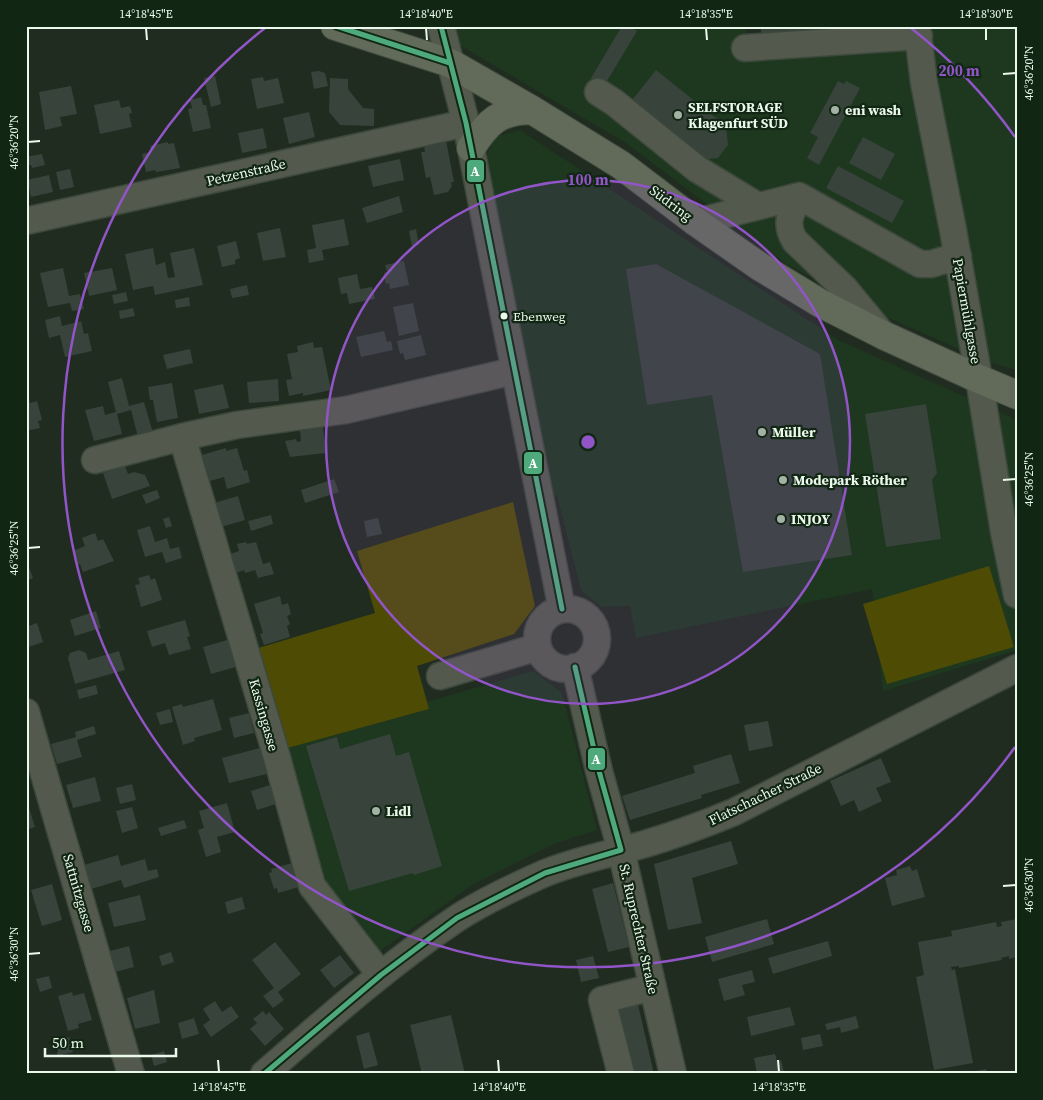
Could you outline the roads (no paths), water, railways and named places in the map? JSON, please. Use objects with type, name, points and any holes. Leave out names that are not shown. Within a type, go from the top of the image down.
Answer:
[{"type":"main road","name":"Südring","points":[[335,26],[450,63],[622,165],[696,222],[759,266],[820,303],[883,335],[1004,389]]},
{"type":"main road","points":[[468,135],[483,129],[496,118],[514,111],[532,110]]},
{"type":"street","points":[[441,26],[468,135],[562,609]]},
{"type":"street","points":[[745,48],[918,31]]},
{"type":"street","name":"Papiermühlgasse","points":[[918,31],[924,83],[958,256],[1004,389],[1004,532],[1017,595]]},
{"type":"street","points":[[598,92],[615,103],[697,169],[758,206]]},
{"type":"street","name":"Petzenstraße","points":[[26,221],[468,135]]},
{"type":"street","points":[[696,222],[799,196],[920,264],[931,264],[958,256]]},
{"type":"street","points":[[799,196],[789,222],[790,232],[795,241],[845,289],[883,335]]},
{"type":"street","points":[[95,460],[182,437],[238,425],[346,410],[514,371]]},
{"type":"street","name":"Kassingasse","points":[[182,437],[276,754],[312,886],[381,975]]},
{"type":"street","points":[[562,609],[573,609],[584,614],[592,622],[597,632],[597,643],[593,654],[585,663],[575,667],[562,668],[551,664],[542,655],[538,647],[538,632],[542,621],[562,609]]},
{"type":"street","points":[[440,676],[538,647]]},
{"type":"street","name":"St. Ruprechter Straße","points":[[575,667],[598,771],[621,850],[673,1074]]},
{"type":"street","name":"Flatschacher Straße","points":[[264,1074],[381,975],[457,918],[545,873],[643,845],[700,826],[734,812],[1017,668]]},
{"type":"street","name":"Sattnitzgasse","points":[[26,712],[131,1074]]},
{"type":"street","points":[[621,1074],[602,1000],[652,987]]},
{"type":"place","name":"eni wash","points":[[835,110]]},
{"type":"place","name":"SELFSTORAGE Klagenfurt SÜD","points":[[678,115]]},
{"type":"place","name":"Ebenweg","points":[[504,316]]},
{"type":"place","name":"Müller","points":[[762,432]]},
{"type":"place","name":"Modepark Röther","points":[[783,480]]},
{"type":"place","name":"INJOY","points":[[781,519]]},
{"type":"place","name":"Lidl","points":[[376,811]]}]
